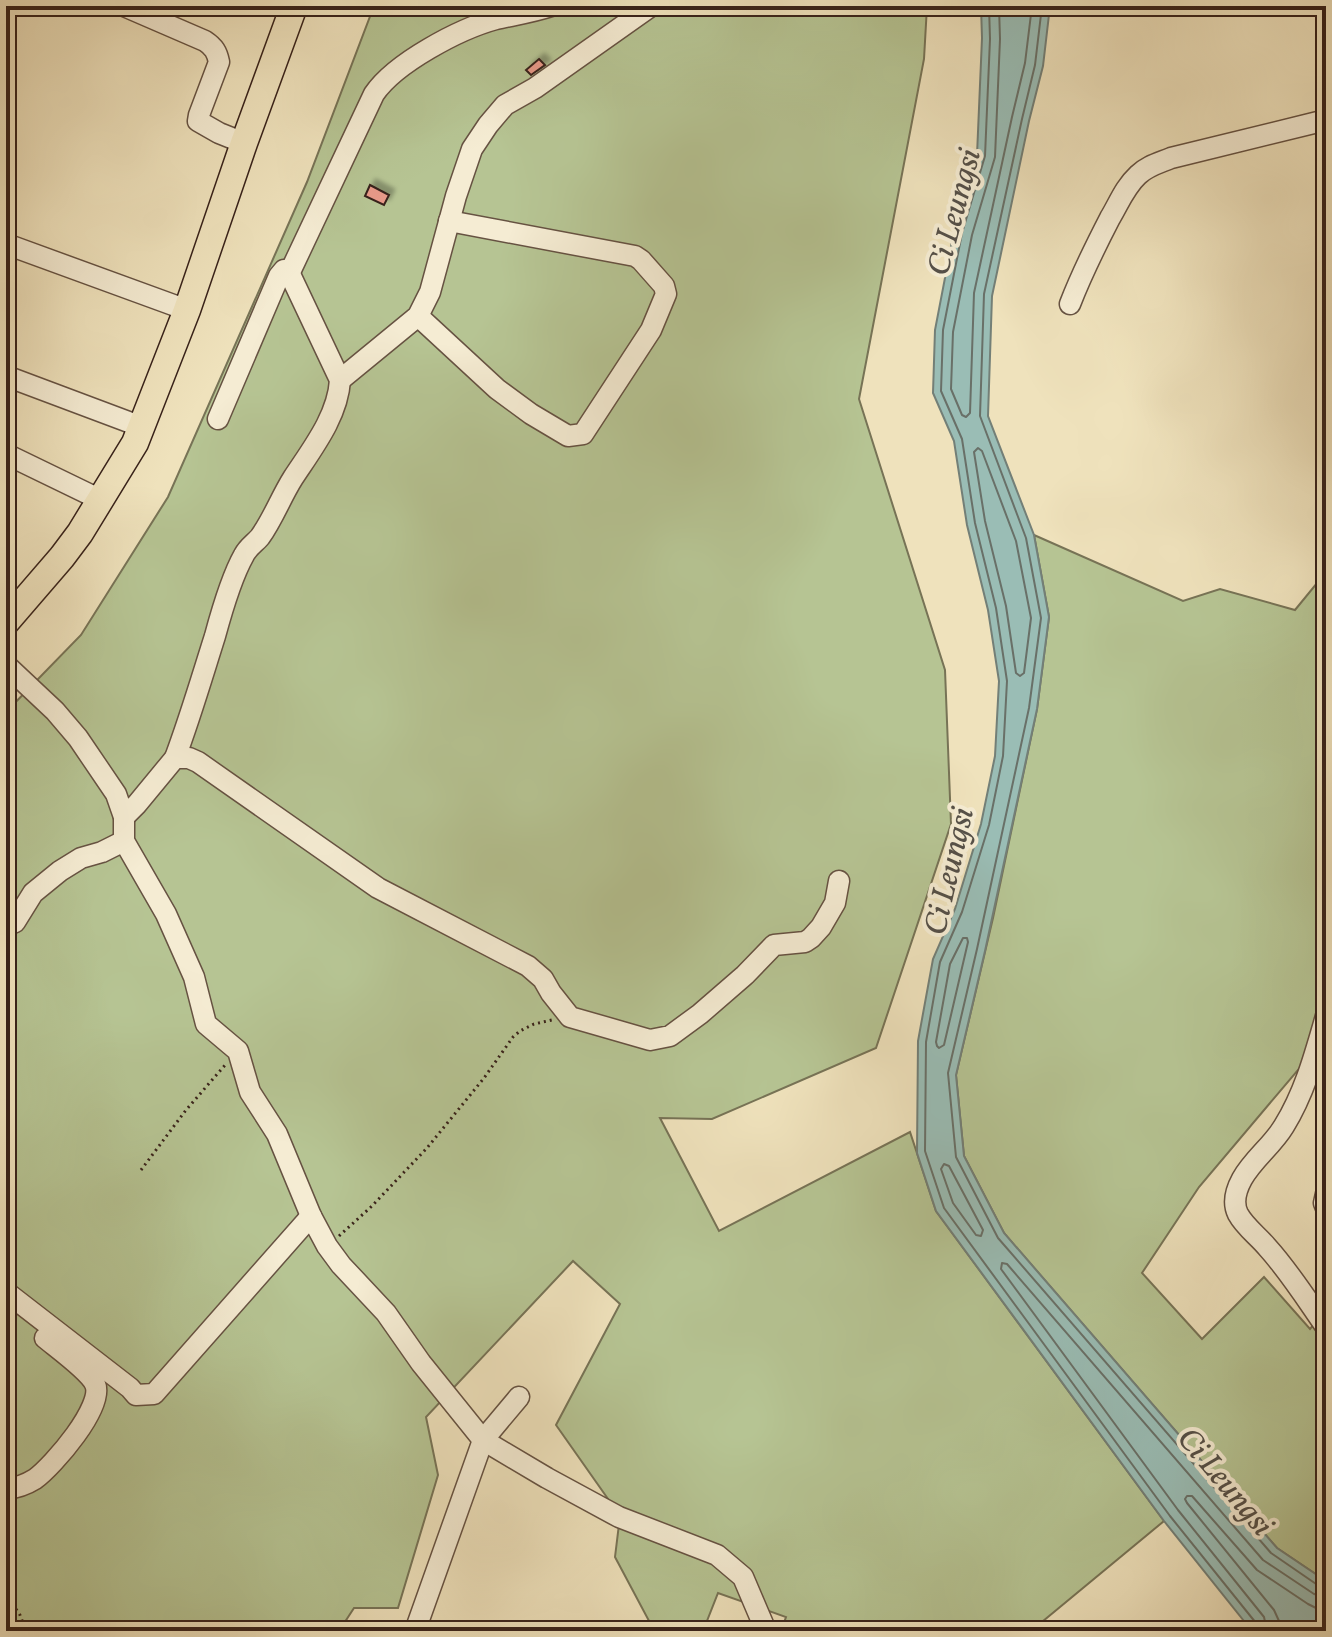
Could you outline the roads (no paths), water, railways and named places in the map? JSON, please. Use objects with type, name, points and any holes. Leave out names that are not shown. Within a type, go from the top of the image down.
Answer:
[{"type":"main road","points":[[6,622],[80,533],[135,443],[187,310],[294,6]]},
{"type":"street","points":[[124,6],[212,46],[219,62],[198,121],[244,143]]},
{"type":"street","points":[[290,272],[381,83],[413,59],[464,31],[493,20],[551,6]]},
{"type":"street","points":[[340,380],[418,316],[430,292],[472,149],[488,125],[505,105],[548,79],[651,6]]},
{"type":"street","points":[[1070,304],[1097,242],[1127,187],[1141,172],[1171,158],[1326,120]]},
{"type":"street","points":[[418,316],[497,389],[568,436],[583,434],[588,429],[651,330],[666,294],[664,286],[635,256],[449,221]]},
{"type":"street","points":[[6,244],[187,310]]},
{"type":"street","points":[[124,817],[175,758],[243,557],[259,539],[340,394],[340,380],[290,272],[284,270],[279,276],[218,419]]},
{"type":"street","points":[[6,376],[142,427]]},
{"type":"street","points":[[6,454],[101,500]]},
{"type":"street","points":[[6,665],[55,711],[78,738],[116,794],[124,817],[124,841],[166,914],[189,965],[206,1024],[238,1051],[250,1092],[277,1134],[327,1246],[386,1313],[421,1363],[483,1440],[619,1517],[717,1555],[743,1577],[766,1631]]},
{"type":"street","points":[[175,758],[198,762],[378,888],[528,966],[543,979],[570,1017],[650,1040],[670,1036],[700,1014],[774,945],[805,942],[811,938],[835,903],[839,881]]},
{"type":"street","points":[[6,926],[15,922],[33,893],[60,871],[81,858],[124,841]]},
{"type":"street","points":[[1326,1016],[1304,1089],[1273,1142],[1247,1171],[1237,1188],[1235,1201],[1238,1213],[1287,1272],[1326,1327]]},
{"type":"street","points":[[1326,1194],[1326,1208]]},
{"type":"street","points":[[6,1292],[136,1395],[154,1394],[311,1216]]},
{"type":"street","points":[[6,1489],[31,1481],[46,1470],[79,1432],[96,1397],[96,1386],[89,1375],[39,1333]]},
{"type":"street","points":[[415,1631],[483,1440],[519,1397]]},
{"type":"water","points":[[981,6],[1050,6],[1043,66],[992,296],[988,416],[1034,535],[1049,617],[1037,709],[956,1075],[964,1156],[1004,1233],[1277,1548],[1326,1581],[1326,1631],[1252,1631],[1164,1521],[936,1211],[917,1153],[918,1041],[933,959],[955,909],[981,824],[995,756],[999,681],[988,610],[967,525],[954,441],[933,393],[935,330],[954,231],[977,155]]},
{"type":"water label","name":"Ci Leungsi","points":[[953,212]]},
{"type":"water label","name":"Ci Leungsi","points":[[948,871]]},
{"type":"water label","name":"Ci Leungsi","points":[[1226,1481]]}]
